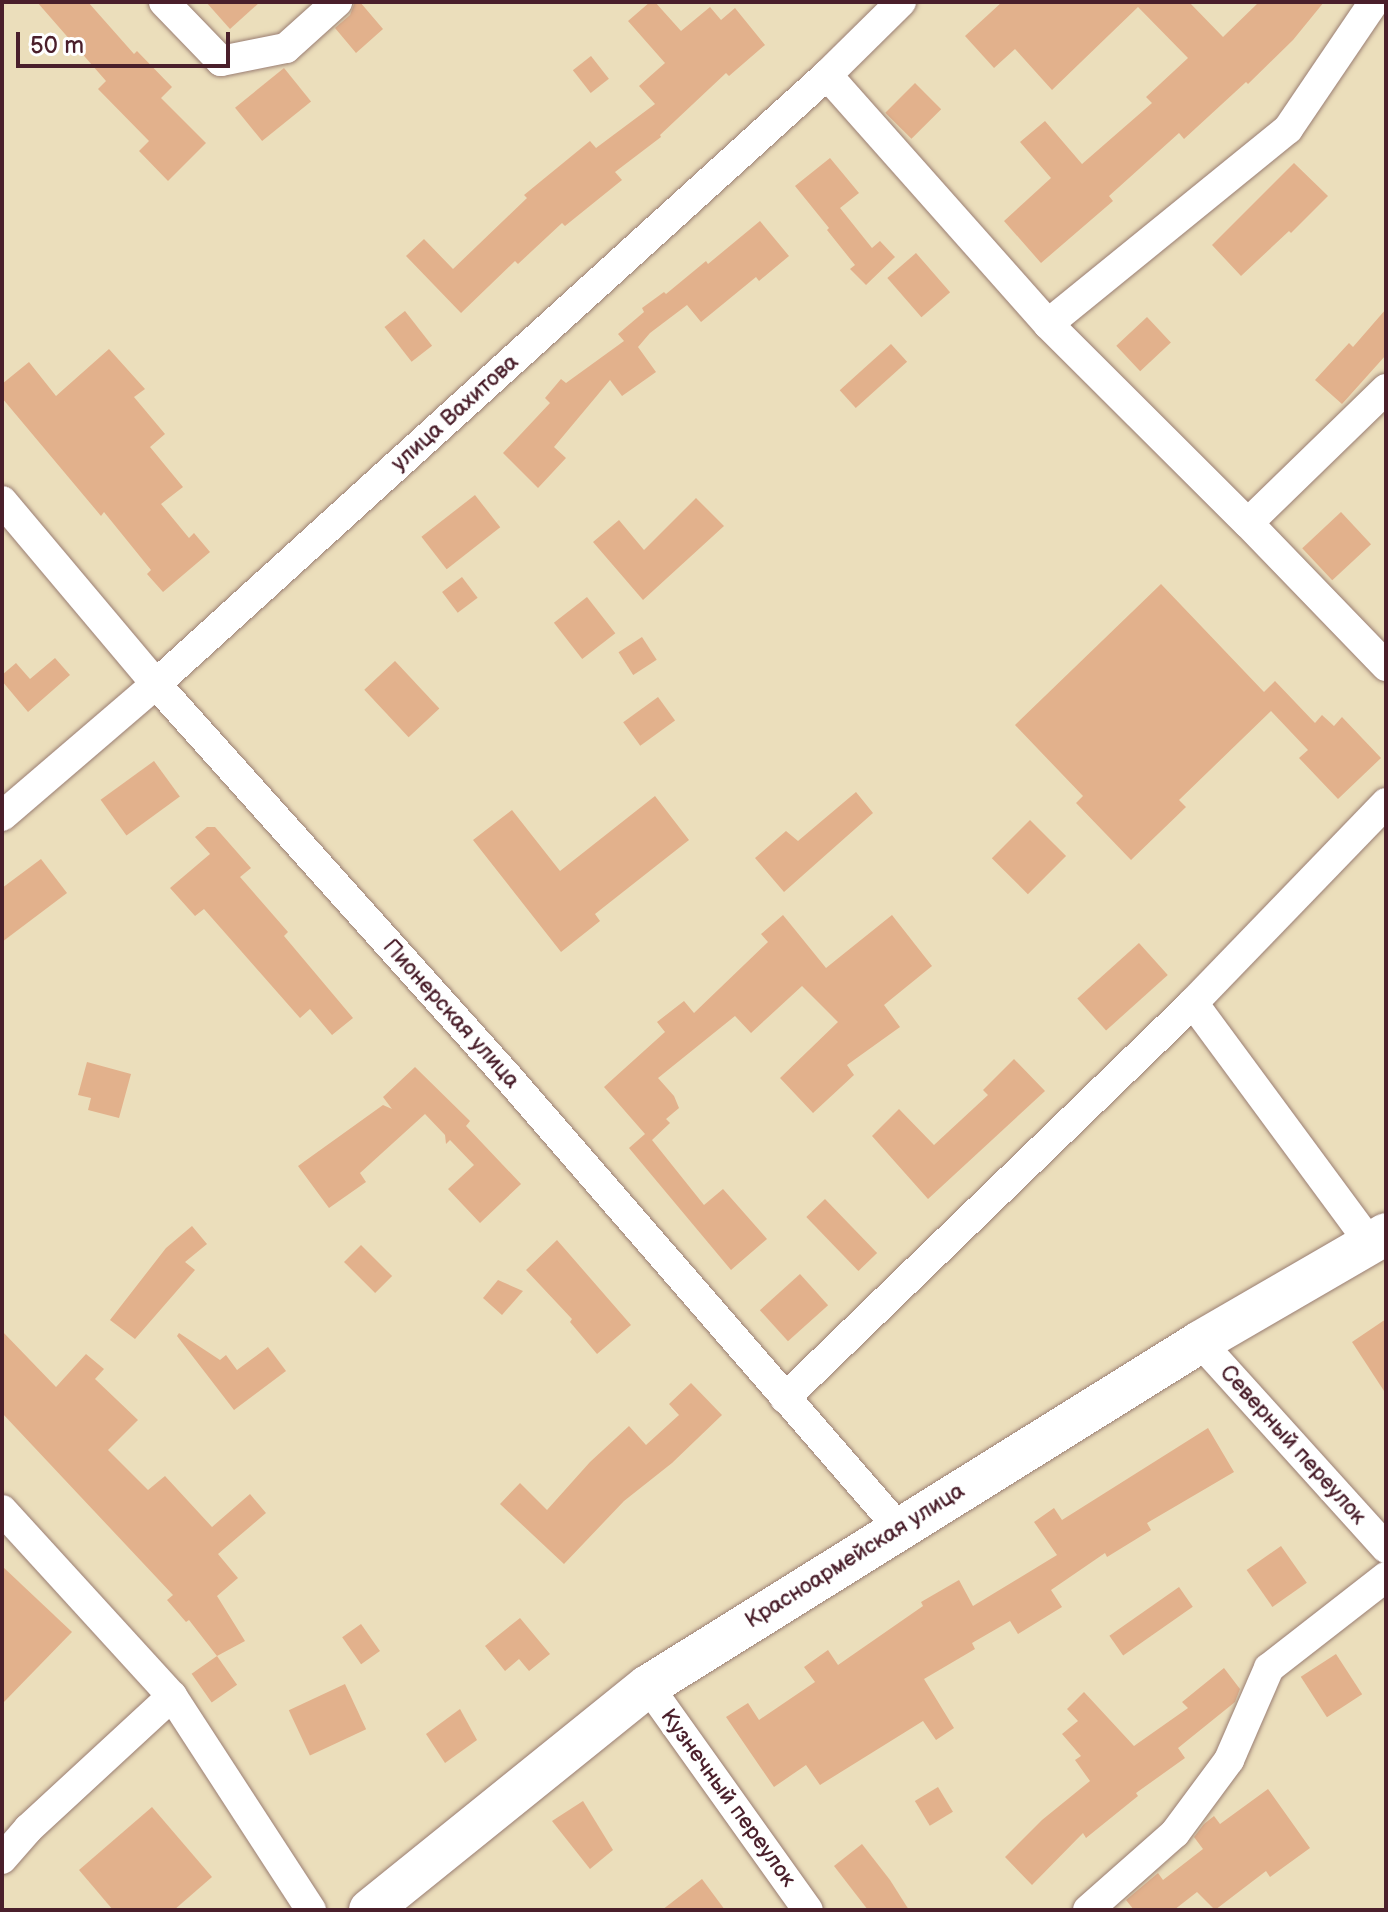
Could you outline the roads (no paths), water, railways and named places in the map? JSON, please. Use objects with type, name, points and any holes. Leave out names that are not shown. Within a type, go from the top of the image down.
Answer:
[{"type":"main road","name":"Красноармейская улица","points":[[370,1910],[648,1686],[1200,1342],[1378,1239]]},
{"type":"street","points":[[164,2],[221,61],[286,48],[337,2]]},
{"type":"street","name":"улица Вахитова","points":[[2,816],[156,684],[827,75],[901,2]]},
{"type":"street","points":[[1048,324],[1288,129],[1374,2]]},
{"type":"street","points":[[827,75],[1048,324],[1386,666]]},
{"type":"street","points":[[1248,523],[1386,389]]},
{"type":"street","name":"Пионерская улица","points":[[2,501],[156,684],[507,1076],[899,1528]]},
{"type":"street","points":[[785,1398],[1193,1003],[1386,803]]},
{"type":"street","name":"Красноармейская улица","points":[[1193,1003],[1378,1239]]},
{"type":"street","name":"Северный переулок","points":[[1200,1342],[1386,1548]]},
{"type":"street","points":[[2,1510],[172,1696],[311,1910]]},
{"type":"street","points":[[1088,1910],[1175,1833],[1229,1760],[1269,1668],[1386,1577]]},
{"type":"street","name":"Кузнечный переулок","points":[[648,1686],[808,1910]]},
{"type":"street","points":[[2,1859],[28,1829],[172,1696]]}]
